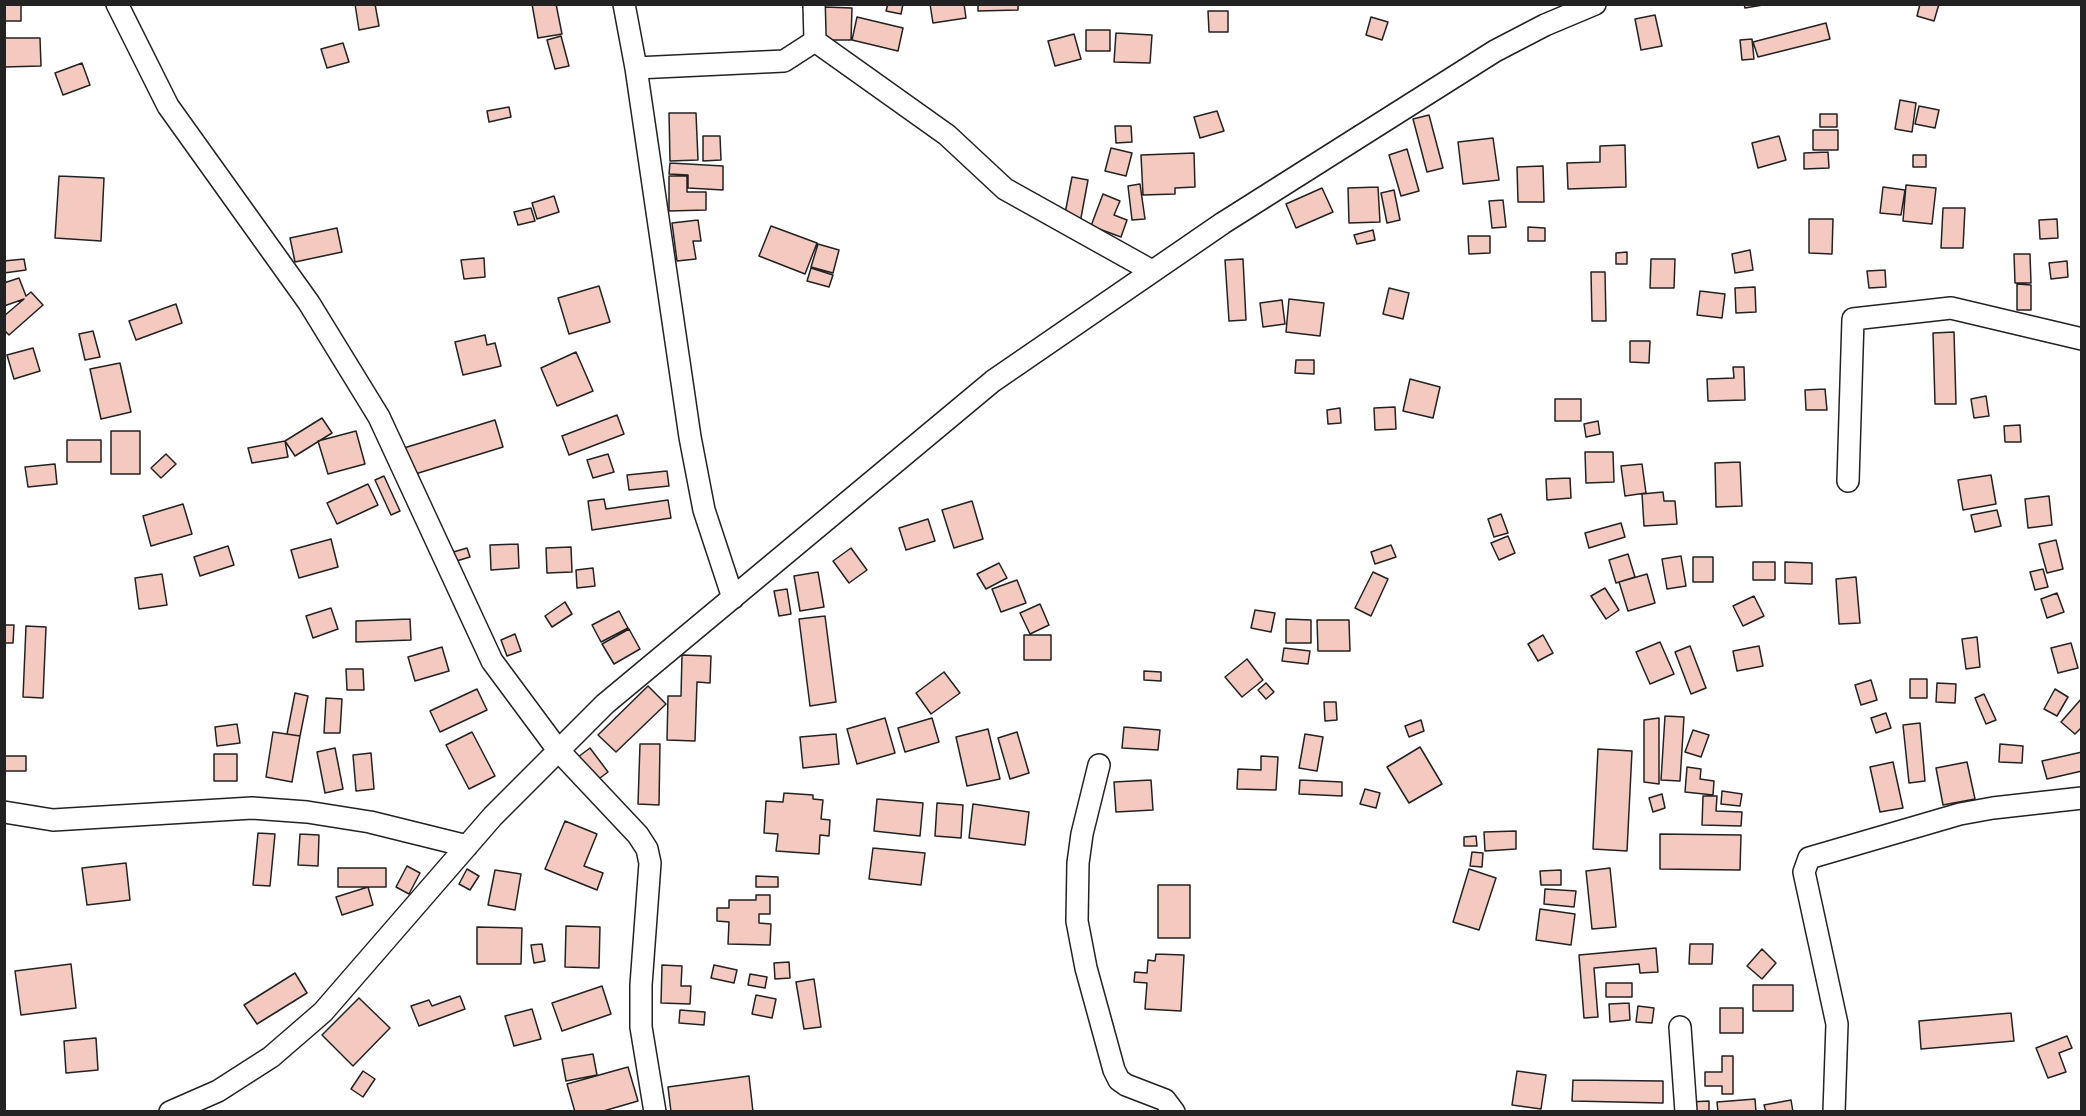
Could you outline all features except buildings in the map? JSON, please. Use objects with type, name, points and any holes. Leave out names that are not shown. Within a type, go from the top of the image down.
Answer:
[{"type":"street","points":[[117,4],[168,106],[309,303],[378,417],[492,662],[558,750],[638,835],[646,849],[650,863],[648,918],[641,985],[641,1027],[655,1112]]},
{"type":"street","points":[[624,4],[636,68],[690,437],[704,510],[733,598]]},
{"type":"street","points":[[814,4],[815,41]]},
{"type":"street","points":[[1545,25],[1553,4]]},
{"type":"street","points":[[170,1112],[218,1091],[271,1057],[323,1012],[493,816],[605,704],[993,381],[1223,223],[1495,51],[1545,25],[1595,4]]},
{"type":"street","points":[[636,68],[784,61],[815,41]]},
{"type":"street","points":[[815,41],[946,135],[1005,189],[1152,271]]},
{"type":"street","points":[[1848,481],[1853,320],[1952,308],[2082,339]]},
{"type":"street","points":[[1098,765],[1082,834],[1078,863],[1077,921],[1086,968],[1114,1070],[1119,1080],[1166,1101],[1174,1112]]},
{"type":"street","points":[[1834,1112],[1837,1024],[1804,872],[1809,858],[1960,814],[2082,798]]},
{"type":"street","points":[[4,812],[53,820],[252,808],[307,812],[370,822],[467,846]]},
{"type":"street","points":[[1680,1028],[1686,1112]]}]
